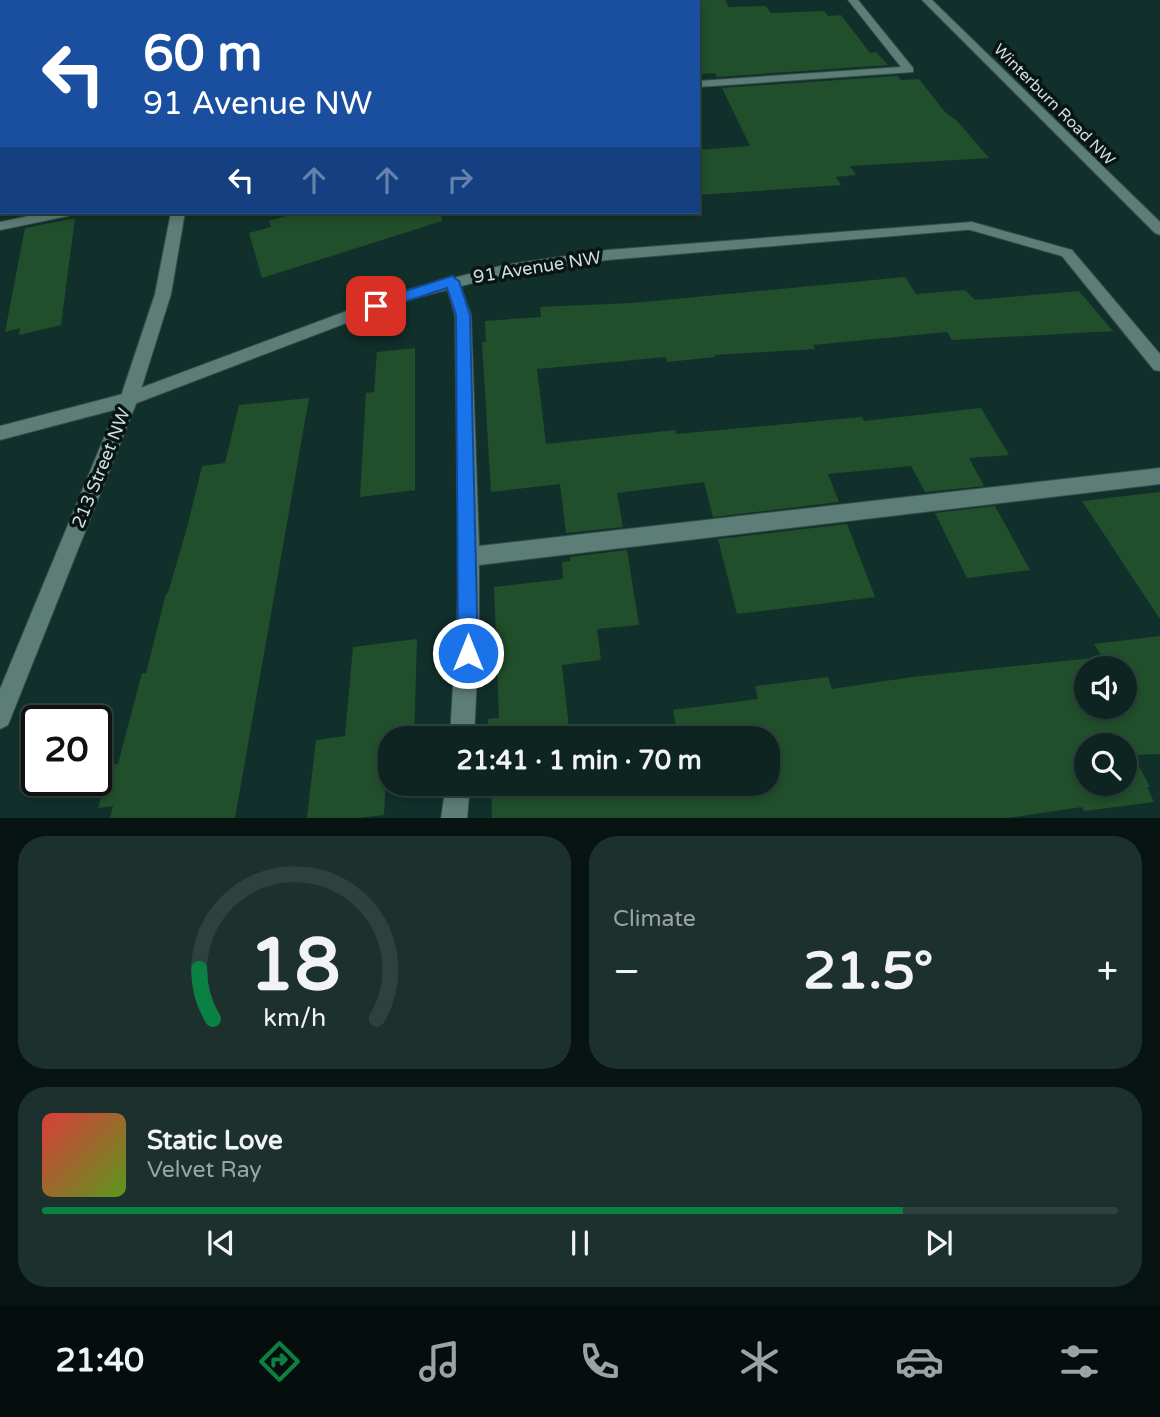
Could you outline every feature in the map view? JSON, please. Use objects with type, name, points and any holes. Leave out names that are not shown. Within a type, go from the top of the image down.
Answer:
[{"type":"street","points":[[700,84],[909,70],[853,0]]},
{"type":"street","name":"Winterburn Road NW","points":[[927,0],[1160,230]]},
{"type":"street","points":[[0,226],[58,214]]},
{"type":"street","name":"213 Street NW","points":[[0,717],[129,399],[163,294],[178,214]]},
{"type":"street","name":"91 Avenue NW","points":[[0,433],[129,399],[400,297],[452,281],[553,261],[607,255],[972,226],[1067,253],[1160,365]]},
{"type":"street","points":[[452,281],[463,315],[469,557],[468,676],[463,726]]},
{"type":"street","points":[[469,557],[1160,476]]},
{"type":"street","points":[[454,818],[457,796]]},
{"type":"building","points":[[700,0],[725,0],[729,7],[766,6],[771,13],[824,11],[828,16],[841,15],[870,53],[876,52],[888,65],[717,77],[715,73],[700,74]]},
{"type":"building","points":[[897,76],[901,80],[919,79],[945,112],[957,121],[989,158],[850,166],[856,175],[836,177],[841,185],[700,195],[700,150],[750,146],[722,88]]},
{"type":"building","points":[[294,214],[441,214],[442,221],[262,278],[249,233],[271,227],[269,221]]},
{"type":"building","points":[[75,218],[61,325],[19,335],[20,328],[5,332],[25,228]]},
{"type":"building","points":[[905,277],[916,294],[965,290],[975,300],[1079,291],[1113,331],[952,340],[947,332],[813,345],[815,349],[715,355],[667,362],[666,357],[537,369],[546,444],[675,430],[676,434],[862,417],[864,421],[981,408],[1009,455],[969,458],[984,486],[925,492],[911,466],[828,474],[839,502],[713,517],[704,482],[617,493],[623,527],[566,533],[560,484],[491,492],[482,342],[486,342],[485,321],[541,317],[540,307],[633,303]]},
{"type":"building","points":[[415,348],[415,490],[360,497],[366,393],[374,392],[377,352]]},
{"type":"building","points":[[309,398],[235,818],[110,818],[113,806],[98,808],[102,796],[112,796],[112,765],[118,764],[142,673],[146,673],[202,466],[225,463],[239,405]]},
{"type":"building","points":[[1160,492],[1160,619],[1082,501]]},
{"type":"building","points":[[995,506],[1030,570],[967,578],[935,513]]},
{"type":"building","points":[[847,524],[875,597],[737,614],[718,539]]},
{"type":"building","points":[[627,550],[639,625],[597,629],[601,660],[562,665],[569,726],[488,726],[488,719],[499,718],[494,587],[563,579],[562,562],[570,561],[570,557]]},
{"type":"building","points":[[1160,636],[1160,754],[1137,755],[1137,733],[1074,733],[1074,796],[1137,796],[1137,763],[1150,787],[1147,787],[1154,802],[1084,811],[1082,807],[1008,818],[492,818],[491,796],[780,796],[780,726],[676,726],[673,710],[758,699],[755,686],[828,677],[832,689],[912,677],[1074,660],[1074,719],[1137,719],[1137,656],[1101,656],[1094,644]]},
{"type":"building","points":[[417,639],[414,726],[378,726],[378,796],[385,796],[384,815],[307,818],[316,740],[345,736],[353,647]]},
{"type":"route","points":[[376,306],[452,281],[463,315],[469,557],[468,653]]}]
